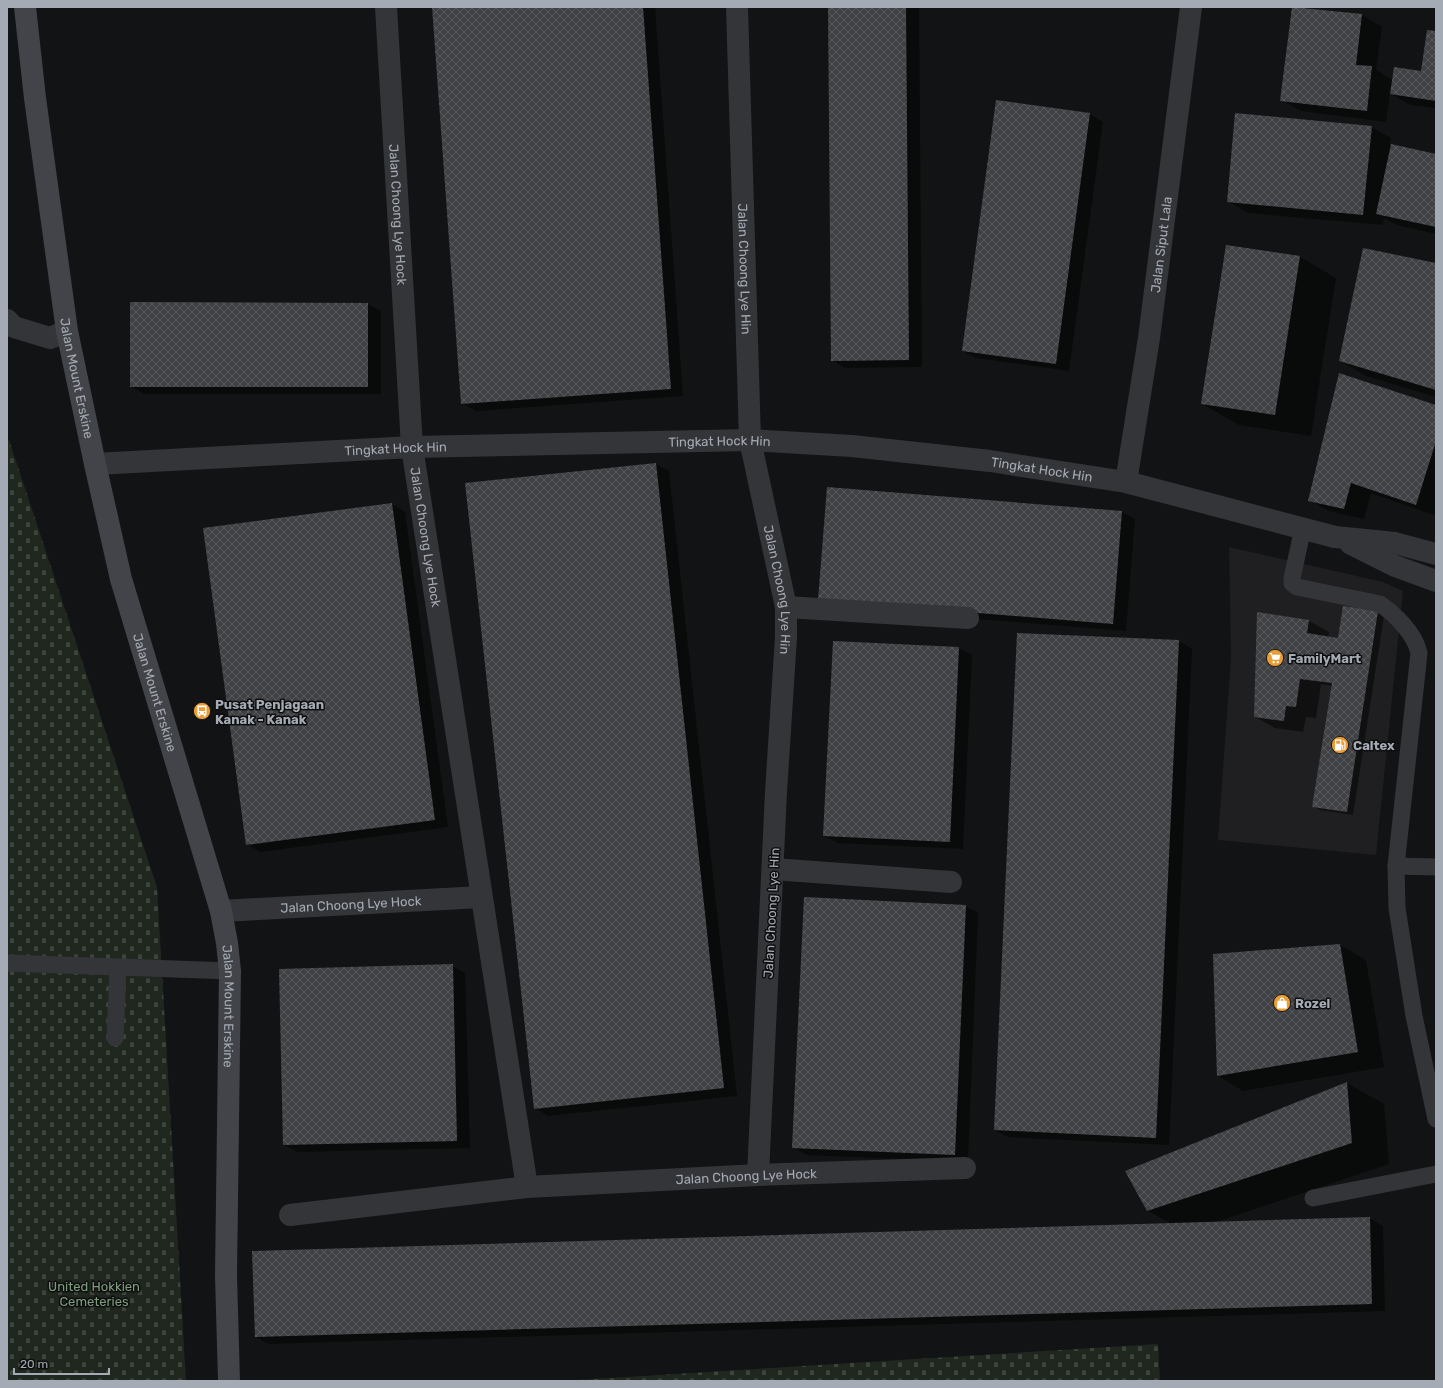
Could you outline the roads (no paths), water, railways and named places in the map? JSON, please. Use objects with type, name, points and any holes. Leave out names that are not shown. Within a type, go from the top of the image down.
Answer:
[{"type":"main road","name":"Jalan Mount Erskine","points":[[25,7],[35,98],[67,331],[95,464],[121,578],[221,911],[227,943],[230,971],[226,1268],[229,1381]]},
{"type":"street","name":"Jalan Choong Lye Hock","points":[[386,7],[412,447],[527,1187]]},
{"type":"street","name":"Jalan Choong Lye Hin","points":[[737,7],[750,440],[786,606],[786,637],[758,1175]]},
{"type":"street","name":"Jalan Siput Lala","points":[[1126,482],[1149,338],[1191,7]]},
{"type":"street","points":[[7,320],[14,327],[50,338],[67,331]]},
{"type":"street","name":"Tingkat Hock Hin","points":[[95,464],[412,447],[750,440],[852,446],[983,460],[1126,482],[1335,537],[1395,543],[1436,554]]},
{"type":"street","name":"Tingkat Hock Hin","points":[[1335,537],[1395,566],[1436,581]]},
{"type":"street","points":[[786,606],[968,618]]},
{"type":"street","points":[[773,869],[951,882]]},
{"type":"street","name":"Jalan Choong Lye Hock","points":[[221,911],[481,897]]},
{"type":"street","name":"Jalan Choong Lye Hock","points":[[290,1215],[527,1187],[758,1175],[965,1168]]},
{"type":"lane","points":[[1303,528],[1292,583],[1297,587],[1380,604],[1391,611],[1417,644],[1419,653],[1396,866],[1397,908],[1412,1000],[1436,1119]]},
{"type":"lane","points":[[1396,866],[1436,867]]},
{"type":"lane","points":[[7,964],[230,971]]},
{"type":"lane","points":[[114,1038],[118,968]]},
{"type":"lane","points":[[1313,1198],[1436,1174]]},
{"type":"place","name":"FamilyMart","points":[[1275,658]]},
{"type":"place","name":"Pusat Penjagaan Kanak - Kanak","points":[[202,711]]},
{"type":"place","name":"Caltex","points":[[1340,745]]},
{"type":"place","name":"Rozel","points":[[1282,1003]]},
{"type":"park label","name":"United Hokkien Cemeteries","points":[[94,1294]]}]
